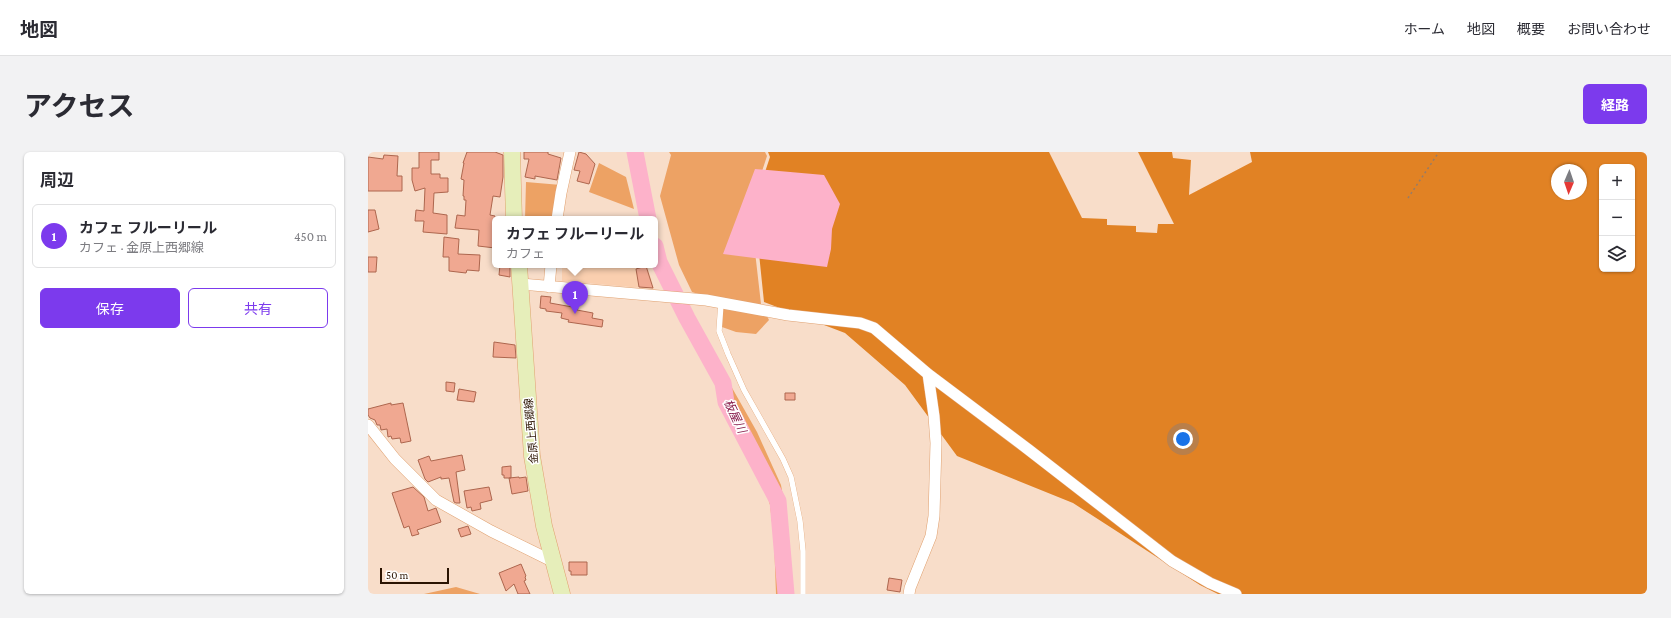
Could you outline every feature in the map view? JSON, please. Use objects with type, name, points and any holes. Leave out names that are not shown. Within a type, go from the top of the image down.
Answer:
[{"type":"main road","points":[[512,152],[514,216]]},
{"type":"main road","name":"金原上西郷線","points":[[519,268],[532,456],[544,526],[562,594]]},
{"type":"street","points":[[557,216],[570,152]]},
{"type":"street","points":[[549,287],[552,268]]},
{"type":"street","points":[[521,284],[689,298],[788,315],[860,323],[874,328],[928,374],[1172,561],[1210,583],[1236,594]]},
{"type":"street","points":[[910,594],[910,588],[931,536],[934,516],[936,443],[928,374]]},
{"type":"street","points":[[368,425],[395,459],[436,500],[491,531],[554,562]]},
{"type":"lane","points":[[721,303],[720,331],[728,354],[744,390],[783,459],[791,477],[800,521],[803,551],[803,594]]},
{"type":"path","points":[[1408,198],[1439,152]]},
{"type":"shaded area","points":[[669,152],[765,152],[767,156],[750,208],[761,304],[769,320],[756,334],[736,332],[722,327],[716,300],[692,292],[679,265],[660,196],[671,155]]},
{"type":"shaded area","points":[[768,152],[1049,152],[1082,218],[1107,219],[1107,225],[1136,226],[1136,232],[1157,233],[1158,224],[1174,224],[1138,152],[1172,152],[1173,158],[1191,160],[1189,195],[1252,162],[1250,152],[1647,152],[1647,594],[1218,594],[1200,585],[1073,503],[957,456],[905,385],[845,333],[764,302],[754,205],[770,157]]},
{"type":"shaded area","points":[[599,163],[626,177],[634,209],[589,192]]},
{"type":"shaded area","points":[[755,169],[824,175],[840,204],[832,229],[831,249],[827,267],[723,254]]},
{"type":"shaded area","points":[[526,182],[561,185],[556,216],[525,216]]},
{"type":"shaded area","points":[[562,268],[648,268],[654,289],[562,281]]},
{"type":"shaded area","points":[[731,386],[757,432],[781,485],[785,507],[777,487],[727,398]]},
{"type":"shaded area","points":[[760,472],[769,486],[777,512],[782,594],[776,594],[774,540],[770,505]]},
{"type":"shaded area","points":[[456,587],[480,594],[424,594]]},
{"type":"building","points":[[419,152],[439,152],[439,160],[431,160],[431,174],[440,174],[440,178],[448,178],[448,192],[434,193],[433,213],[447,215],[447,234],[423,232],[424,221],[415,221],[416,210],[424,211],[425,188],[415,191],[412,180],[412,168],[419,168]]},
{"type":"building","points":[[467,152],[495,152],[503,155],[503,177],[500,197],[493,196],[490,215],[495,216],[492,216],[492,248],[478,246],[479,230],[455,228],[457,215],[465,216],[466,200],[464,200],[463,196],[464,180],[461,179],[463,163]]},
{"type":"building","points":[[524,152],[548,152],[548,154],[561,158],[557,180],[535,176],[535,179],[525,177],[529,159],[524,159]]},
{"type":"building","points":[[579,152],[586,154],[595,164],[589,184],[577,181],[580,171],[574,170]]},
{"type":"building","points":[[384,155],[398,156],[397,176],[402,176],[402,191],[368,191],[368,157],[383,159]]},
{"type":"building","points":[[368,210],[375,210],[379,229],[368,232]]},
{"type":"building","points":[[444,237],[459,239],[458,254],[480,255],[479,271],[467,270],[466,273],[449,271],[449,257],[443,257]]},
{"type":"building","points":[[368,257],[377,257],[376,272],[368,272]]},
{"type":"building","points":[[500,268],[510,268],[510,277],[499,275]]},
{"type":"building","points":[[647,268],[653,288],[639,287],[636,269]]},
{"type":"building","points":[[541,296],[551,297],[550,303],[578,308],[577,310],[593,313],[592,318],[603,320],[602,327],[568,322],[569,320],[561,318],[562,313],[546,311],[546,309],[540,308]]},
{"type":"building","points":[[494,342],[515,345],[516,358],[493,357]]},
{"type":"building","points":[[446,382],[455,383],[454,392],[446,391]]},
{"type":"building","points":[[459,389],[476,392],[474,402],[457,400]]},
{"type":"building","points":[[785,393],[795,393],[795,400],[785,400]]},
{"type":"building","points":[[391,403],[391,405],[403,403],[411,441],[401,443],[400,438],[392,439],[391,436],[388,437],[387,429],[381,430],[380,425],[377,425],[375,420],[370,418],[368,415],[368,409]]},
{"type":"building","points":[[462,455],[465,470],[456,472],[460,503],[456,503],[454,502],[449,478],[441,479],[441,477],[428,482],[425,479],[418,460],[429,456],[431,461]]},
{"type":"building","points":[[511,466],[511,478],[504,478],[504,475],[502,475],[502,467]]},
{"type":"building","points":[[526,477],[528,491],[512,494],[509,478]]},
{"type":"building","points":[[413,487],[424,497],[428,511],[436,508],[441,522],[417,530],[419,534],[412,536],[409,526],[404,528],[392,493]]},
{"type":"building","points":[[489,487],[492,500],[480,503],[481,509],[472,511],[471,507],[467,508],[464,491]]},
{"type":"building","points":[[468,526],[471,534],[461,537],[458,529]]},
{"type":"building","points":[[569,562],[587,562],[587,575],[571,575],[571,571],[569,571]]},
{"type":"building","points":[[521,564],[526,576],[526,580],[524,581],[530,594],[518,594],[514,584],[506,591],[499,573]]},
{"type":"building","points":[[889,578],[902,580],[900,592],[887,590]]},
{"type":"waterway","name":"板屋川","points":[[635,152],[647,216]]},
{"type":"waterway","name":"板屋川","points":[[658,258],[687,318],[723,383],[726,402],[778,501],[786,594]]},
{"type":"place","name":"カフェ フルーリール","points":[[575,314]]}]
